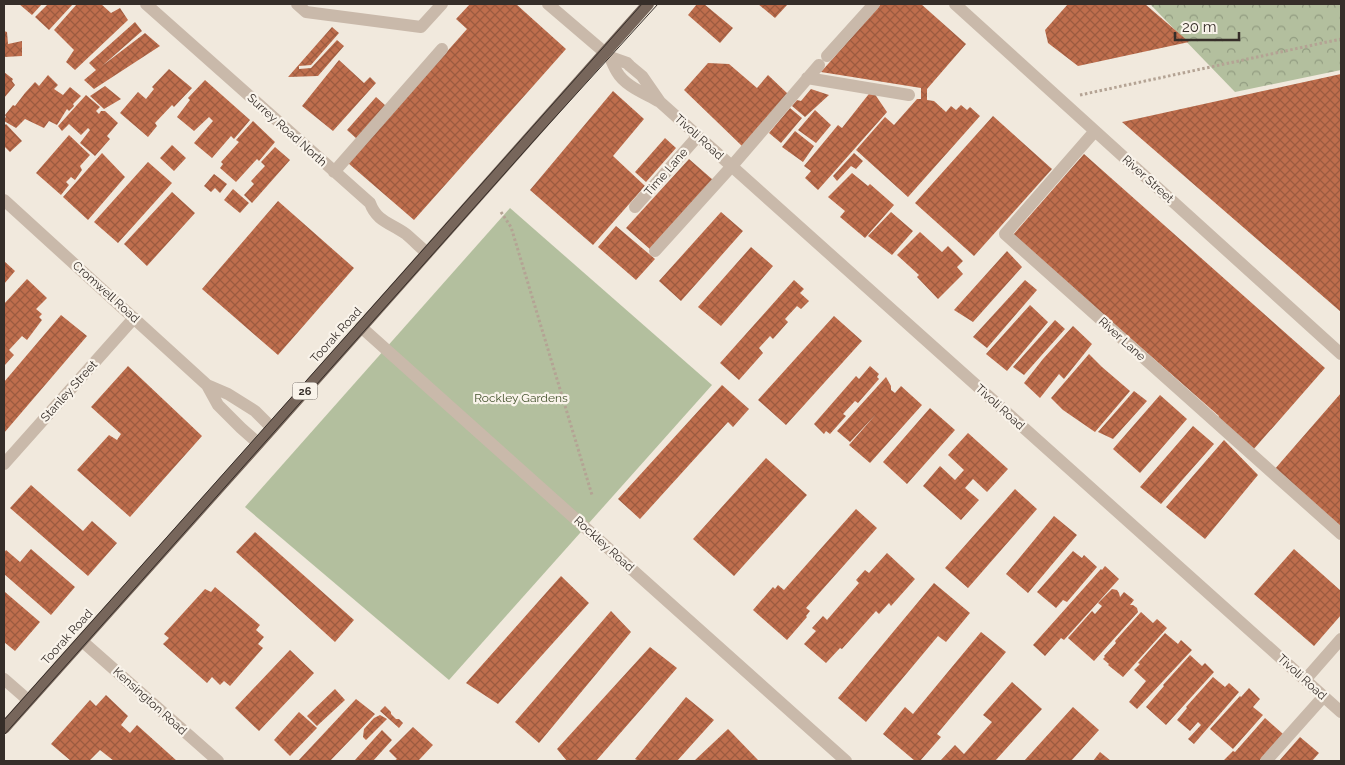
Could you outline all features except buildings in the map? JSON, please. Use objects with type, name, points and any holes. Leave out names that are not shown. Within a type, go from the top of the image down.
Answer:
[{"type":"main road","name":"Toorak Road","points":[[4,728],[427,253],[607,55],[648,4]]},
{"type":"street","name":"Surrey Road North","points":[[146,4],[370,203],[373,212],[405,234],[427,253]]},
{"type":"street","points":[[297,4],[306,12],[421,27],[442,4]]},
{"type":"street","name":"Tivoli Road","points":[[548,4],[607,55],[620,77],[632,87],[660,102],[1341,712]]},
{"type":"street","points":[[655,252],[874,4]]},
{"type":"street","name":"River Street","points":[[955,4],[1341,354]]},
{"type":"street","points":[[334,172],[442,49]]},
{"type":"street","points":[[807,78],[909,95]]},
{"type":"street","name":"River Lane","points":[[1095,131],[1005,234],[1341,534]]},
{"type":"street","name":"Time Lane","points":[[635,207],[698,136]]},
{"type":"street","name":"Cromwell Road","points":[[4,200],[207,385],[218,405],[258,443]]},
{"type":"street","name":"Stanley Street","points":[[4,464],[134,318]]},
{"type":"street","name":"Rockley Road","points":[[361,327],[846,761]]},
{"type":"street","name":"Cromwell Road","points":[[207,385],[228,394],[255,411],[272,428]]},
{"type":"street","name":"Kensington Road","points":[[82,640],[218,761]]},
{"type":"street","points":[[1305,680],[1341,640]]},
{"type":"street","points":[[4,679],[28,700]]},
{"type":"street","points":[[1266,761],[1324,696]]},
{"type":"path","points":[[1078,95],[1341,39]]},
{"type":"path","points":[[501,212],[511,227],[592,495]]},
{"type":"green space","points":[[1150,4],[1341,4],[1341,70],[1235,92]]},
{"type":"green space","name":"Rockley Gardens","points":[[510,208],[712,385],[449,680],[245,507]]},
{"type":"tram line","points":[[4,720],[642,4]]},
{"type":"tram line","points":[[4,735],[658,4]]}]
